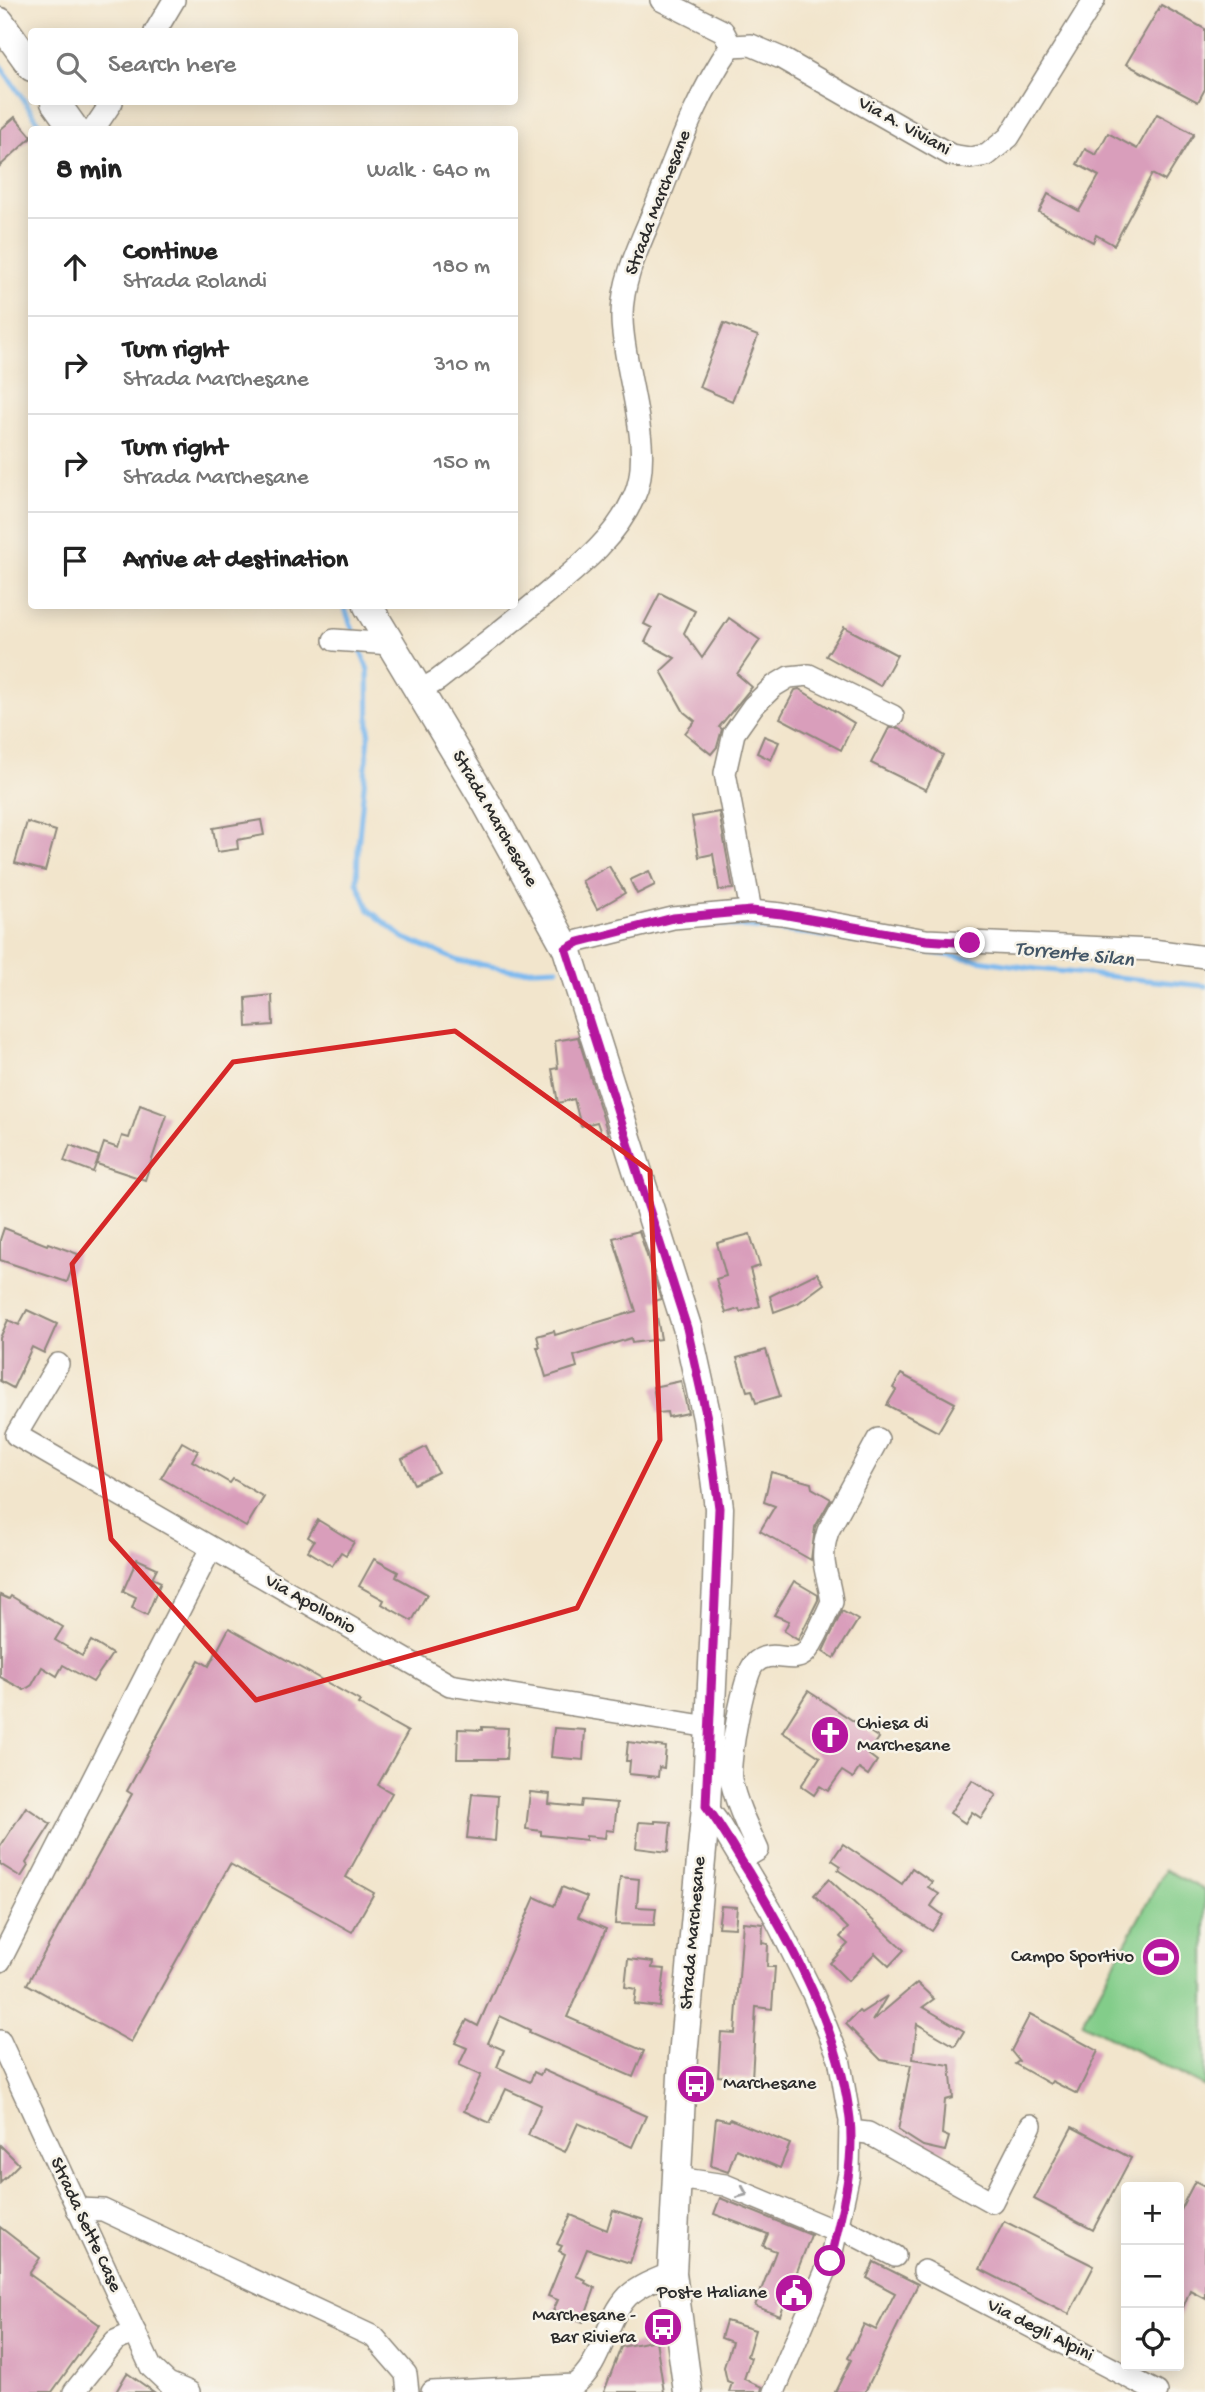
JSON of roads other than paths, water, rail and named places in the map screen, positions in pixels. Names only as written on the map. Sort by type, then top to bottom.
[{"type":"main road","points":[[0,22],[28,61]]},
{"type":"main road","points":[[57,105],[72,126]]},
{"type":"main road","name":"Strada Marchesane","points":[[370,609],[487,804],[566,949],[687,1328],[707,1418],[719,1508],[706,1806],[683,2056],[672,2273],[688,2392]]},
{"type":"street","points":[[157,28],[174,0]]},
{"type":"street","points":[[661,0],[723,31],[731,46]]},
{"type":"street","name":"Via A. Viviani","points":[[731,46],[751,45],[781,58],[951,155],[970,158],[987,155],[1009,136],[1094,0]]},
{"type":"street","name":"Strada Marchesane","points":[[419,691],[438,680],[596,552],[625,514],[635,495],[642,463],[640,434],[622,318],[629,273],[712,72],[731,46]]},
{"type":"street","points":[[96,126],[110,105]]},
{"type":"street","points":[[334,640],[391,644]]},
{"type":"street","points":[[751,911],[725,773],[734,733],[753,706],[774,686],[789,677],[809,675],[893,716]]},
{"type":"street","points":[[566,949],[579,942],[673,918],[751,911],[782,914],[926,940],[1152,950],[1205,957]]},
{"type":"street","name":"Via Apollonio","points":[[58,1364],[16,1435],[450,1685],[709,1727]]},
{"type":"street","points":[[741,1860],[758,1850],[744,1820],[730,1777],[744,1682],[753,1665],[767,1655],[797,1657],[805,1653],[832,1602],[822,1561],[828,1531],[878,1439]]},
{"type":"street","points":[[0,1961],[211,1548]]},
{"type":"street","points":[[706,1806],[741,1860],[813,1994],[839,2058],[850,2121],[849,2174],[830,2261],[774,2392]]},
{"type":"street","name":"Strada Sette Case","points":[[0,2040],[151,2367],[168,2383],[189,2392]]},
{"type":"street","points":[[850,2131],[868,2133],[992,2202],[1031,2125]]},
{"type":"street","points":[[677,2178],[724,2185],[838,2230],[895,2256]]},
{"type":"street","points":[[78,2209],[103,2210],[374,2337],[406,2374],[408,2392]]},
{"type":"street","name":"Via degli Alpini","points":[[924,2271],[1157,2392]]},
{"type":"street","points":[[432,2392],[574,2385],[589,2370],[627,2297],[642,2286],[672,2273]]},
{"type":"street","points":[[74,2392],[115,2341],[135,2332]]},
{"type":"waterway","name":"Torrente Silan","points":[[0,65],[41,126]]},
{"type":"waterway","points":[[345,609],[355,636]]},
{"type":"waterway","points":[[360,648],[368,670],[369,735],[357,882],[369,910],[404,938],[459,961],[514,970],[557,968]]},
{"type":"waterway","name":"Torrente Silan","points":[[715,924],[811,934],[1037,969],[1205,986]]},
{"type":"place","name":"Chiesa di Marchesane","points":[[830,1735]]},
{"type":"place","name":"Campo Sportivo","points":[[1161,1957]]},
{"type":"place","name":"Marchesane","points":[[696,2084]]},
{"type":"place","name":"Poste Italiane","points":[[794,2293]]},
{"type":"place","name":"Marchesane - Bar Riviera","points":[[663,2327]]}]
